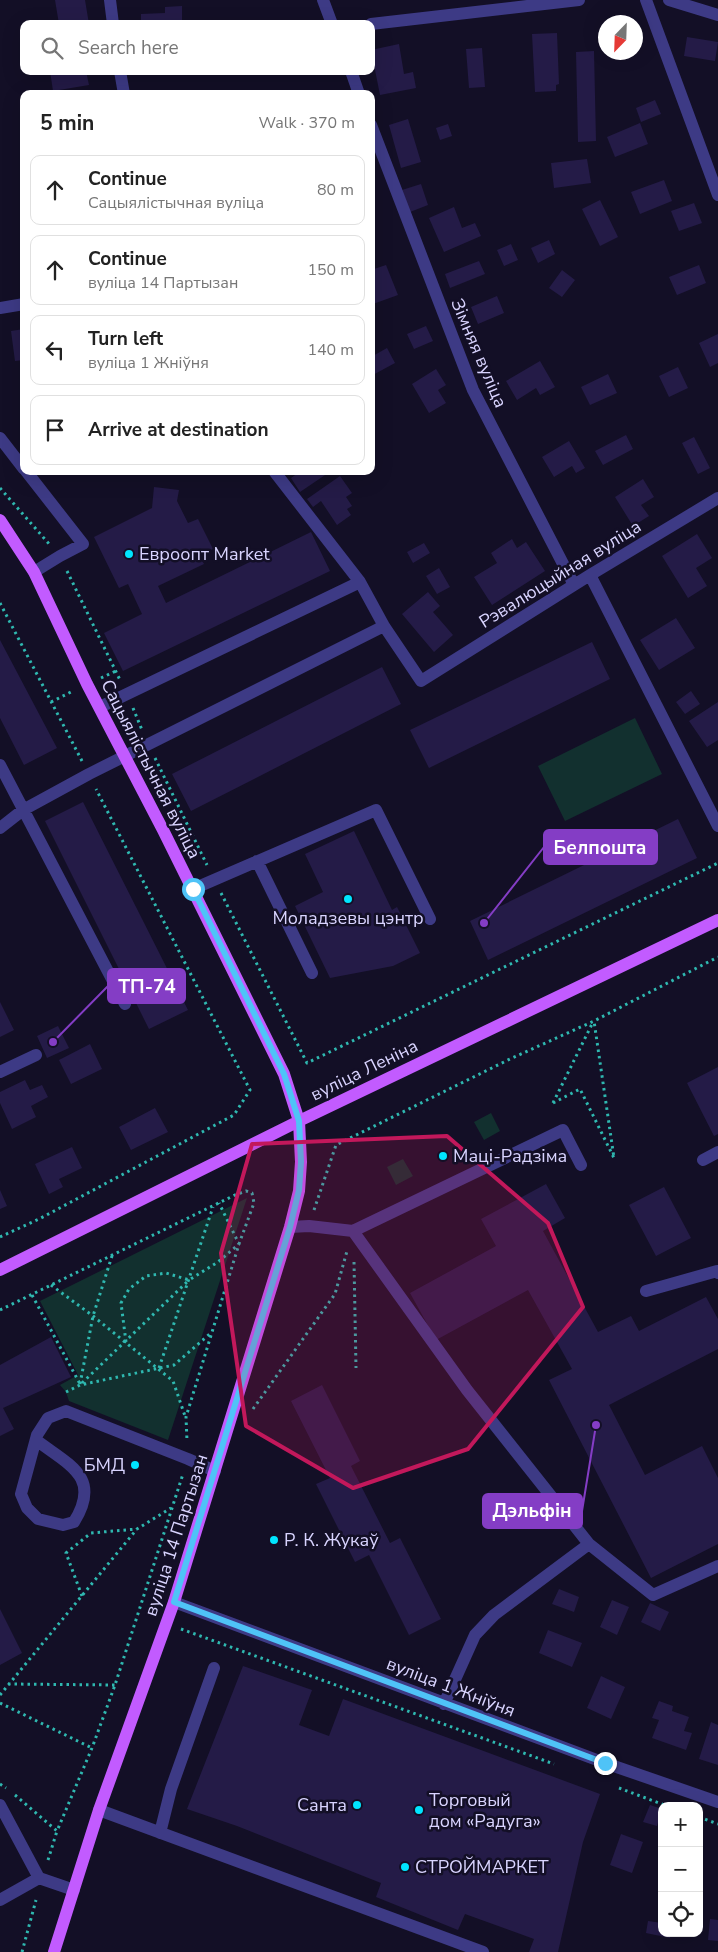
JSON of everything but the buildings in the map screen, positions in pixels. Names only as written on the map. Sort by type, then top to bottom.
[{"type":"main road","name":"Сацыялістычная вуліца","points":[[0,520],[34,572],[100,707],[193,889],[284,1074],[299,1121]]},
{"type":"main road","name":"вуліца Леніна","points":[[0,1270],[299,1121],[718,920]]},
{"type":"main road","name":"вуліца 14 Партызан","points":[[54,1952],[99,1810],[174,1602],[290,1227],[299,1190],[301,1162],[299,1121]]},
{"type":"street","points":[[110,0],[112,20]]},
{"type":"street","points":[[323,0],[330,20]]},
{"type":"street","points":[[375,24],[579,0]]},
{"type":"street","points":[[646,0],[718,195]]},
{"type":"street","points":[[669,0],[718,14]]},
{"type":"street","points":[[121,75],[123,90]]},
{"type":"street","points":[[352,75],[358,90]]},
{"type":"street","name":"Зімняя вуліца","points":[[375,135],[473,390],[574,585]]},
{"type":"street","points":[[0,308],[20,305]]},
{"type":"street","points":[[0,438],[20,464]]},
{"type":"street","points":[[29,475],[83,544],[34,572]]},
{"type":"street","points":[[0,828],[24,810],[125,755],[384,626],[360,582],[277,475]]},
{"type":"street","name":"Рэвалюцыйная вуліца","points":[[384,626],[421,681],[590,575],[718,498]]},
{"type":"street","points":[[590,575],[718,826]]},
{"type":"street","points":[[100,707],[360,582]]},
{"type":"street","points":[[0,765],[125,1004]]},
{"type":"street","points":[[193,889],[376,810],[430,919]]},
{"type":"street","points":[[257,861],[312,974]]},
{"type":"street","points":[[0,1072],[36,1055]]},
{"type":"street","points":[[290,1227],[309,1226],[353,1231],[563,1130],[580,1165]]},
{"type":"street","points":[[703,1160],[718,1152]]},
{"type":"street","points":[[353,1231],[467,1390],[589,1544],[653,1595],[718,1566]]},
{"type":"street","points":[[646,1290],[717,1271],[718,1273]]},
{"type":"street","points":[[36,1440],[71,1466],[82,1477],[86,1492],[84,1507],[74,1522],[63,1526],[38,1519],[27,1508],[21,1494],[37,1435],[48,1418],[66,1411],[188,1459],[214,1472]]},
{"type":"street","points":[[444,1704],[475,1635],[494,1615],[589,1544]]},
{"type":"street","name":"вуліца 1 Жніўня","points":[[174,1602],[444,1704],[718,1802]]},
{"type":"street","points":[[160,1833],[171,1789],[214,1668]]},
{"type":"street","points":[[0,1805],[39,1878],[74,1890]]},
{"type":"street","points":[[99,1810],[483,1952]]},
{"type":"street","points":[[0,1900],[39,1878]]},
{"type":"path","points":[[0,488],[60,556],[127,693],[148,744],[214,880],[307,1062],[718,863]]},
{"type":"path","points":[[0,603],[250,1090],[234,1115],[0,1238]]},
{"type":"path","points":[[336,1145],[510,1059],[594,1021],[718,957]]},
{"type":"path","points":[[594,1021],[614,1158],[580,1089],[553,1104],[594,1021]]},
{"type":"path","points":[[0,1310],[219,1203],[246,1191],[252,1193],[254,1203],[239,1244],[186,1417]]},
{"type":"path","points":[[219,1203],[239,1244]]},
{"type":"path","points":[[159,1368],[213,1206]]},
{"type":"path","points":[[253,1409],[335,1294],[353,1231]]},
{"type":"path","points":[[80,1385],[189,1280],[218,1262],[239,1244]]},
{"type":"path","points":[[80,1385],[94,1316],[112,1256]]},
{"type":"path","points":[[354,1260],[356,1368]]},
{"type":"path","points":[[126,1342],[121,1304],[129,1289],[146,1276],[166,1273],[189,1280]]},
{"type":"path","points":[[13,1794],[57,1831],[92,1748],[115,1685],[188,1459],[186,1417],[173,1380],[94,1316],[51,1285]]},
{"type":"path","points":[[32,1295],[80,1385]]},
{"type":"path","points":[[66,1392],[80,1385],[174,1365],[212,1332]]},
{"type":"path","points":[[0,1695],[137,1528],[172,1508]]},
{"type":"path","points":[[82,1596],[66,1553],[91,1533],[137,1528]]},
{"type":"path","points":[[176,1627],[561,1767]]},
{"type":"path","points":[[8,1684],[115,1685]]},
{"type":"path","points":[[0,1703],[92,1748]]},
{"type":"path","points":[[0,1784],[7,1789]]},
{"type":"path","points":[[616,1787],[658,1803]]},
{"type":"path","points":[[703,1819],[718,1824]]},
{"type":"highlighted area","points":[[447,1136],[548,1223],[583,1307],[468,1449],[353,1488],[246,1426],[221,1253],[252,1144]]},
{"type":"green space","points":[[635,718],[662,774],[565,821],[538,766]]},
{"type":"green space","points":[[491,1113],[500,1131],[484,1140],[474,1122]]},
{"type":"green space","points":[[403,1159],[413,1176],[396,1185],[387,1167]]},
{"type":"green space","points":[[247,1198],[168,1440],[69,1401],[66,1392],[60,1385],[78,1375],[40,1301]]},
{"type":"place","name":"Евроопт Market","points":[[129,554]]},
{"type":"place","name":"Моладзевы цэнтр","points":[[348,899]]},
{"type":"place","name":"Белпошта","points":[[484,923]]},
{"type":"place","name":"ТП-74","points":[[53,1042]]},
{"type":"place","name":"Маці-Радзіма","points":[[443,1156]]},
{"type":"place","name":"Дэльфін","points":[[596,1425]]},
{"type":"place","name":"БМД","points":[[135,1465]]},
{"type":"place","name":"Р. К. Жукаў","points":[[274,1540]]},
{"type":"place","name":"Санта","points":[[357,1805]]},
{"type":"place","name":"Торговый дом «Радуга»","points":[[419,1810]]},
{"type":"place","name":"СТРОЙМАРКЕТ","points":[[405,1867]]},
{"type":"route","points":[[193,889],[284,1074],[299,1121],[301,1162],[299,1190],[290,1227],[174,1602],[184,1604],[444,1704],[605,1763]]}]
